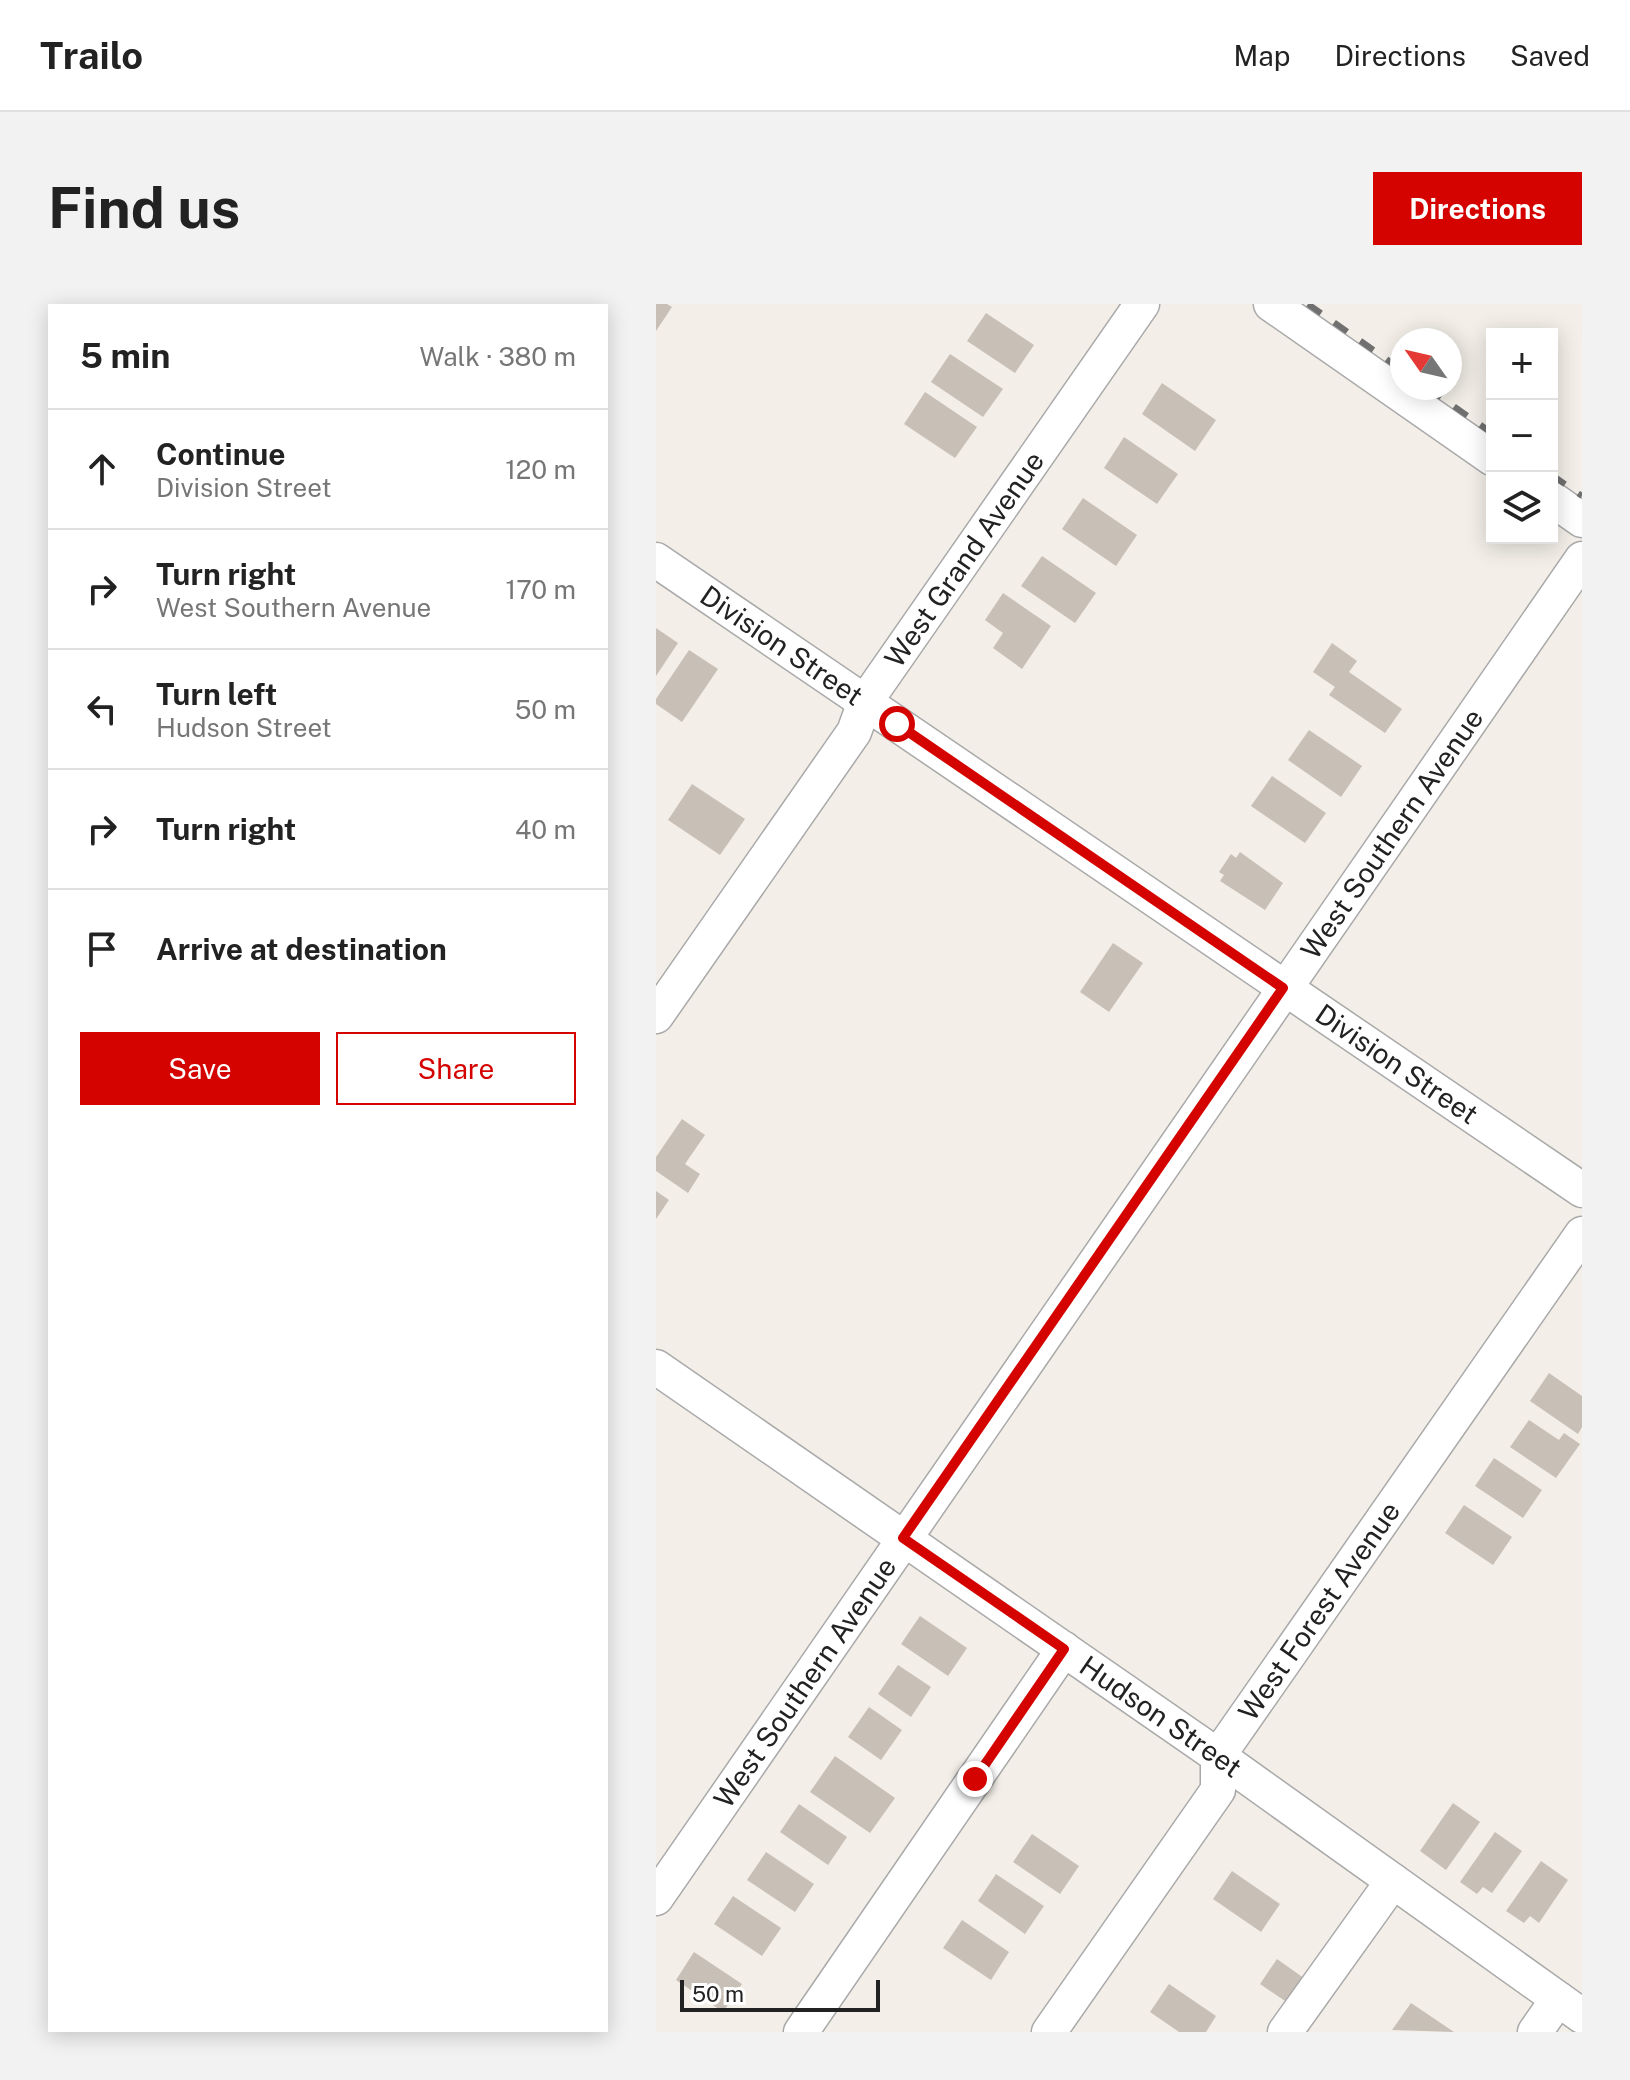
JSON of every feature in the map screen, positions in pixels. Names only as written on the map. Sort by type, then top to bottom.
[{"type":"street","name":"West Grand Avenue","points":[[656,1016],[851,737],[865,702],[1142,304]]},
{"type":"street","points":[[1271,304],[1486,454]]},
{"type":"street","points":[[1558,503],[1582,520]]},
{"type":"street","name":"West Southern Avenue","points":[[656,1898],[1582,559]]},
{"type":"street","name":"Division Street","points":[[657,562],[1582,1190]]},
{"type":"street","name":"West Forest Avenue","points":[[1049,2032],[1218,1790],[1218,1756],[1582,1234]]},
{"type":"street","name":"Hudson Street","points":[[656,1367],[1218,1756],[1570,2008]]},
{"type":"street","points":[[801,2032],[1064,1649]]},
{"type":"street","points":[[1285,2032],[1393,1881]]},
{"type":"street","points":[[1535,2032],[1570,2008]]},
{"type":"building","points":[[656,304],[672,307],[656,331]]},
{"type":"building","points":[[986,313],[1034,345],[1015,373],[967,341]]},
{"type":"building","points":[[950,354],[1003,389],[983,417],[931,382]]},
{"type":"building","points":[[1162,383],[1216,420],[1195,451],[1142,414]]},
{"type":"building","points":[[925,392],[977,427],[955,458],[904,424]]},
{"type":"building","points":[[1124,437],[1178,474],[1157,504],[1104,468]]},
{"type":"building","points":[[1083,498],[1137,535],[1116,566],[1062,529]]},
{"type":"building","points":[[1042,556],[1096,593],[1075,623],[1021,586]]},
{"type":"building","points":[[1003,593],[1051,626],[1022,669],[993,648],[1003,633],[985,620]]},
{"type":"building","points":[[656,628],[678,643],[656,676]]},
{"type":"building","points":[[1332,643],[1357,661],[1349,672],[1402,709],[1385,733],[1329,695],[1335,687],[1313,672]]},
{"type":"building","points":[[689,650],[718,669],[682,722],[656,704],[656,699]]},
{"type":"building","points":[[1309,730],[1362,766],[1341,797],[1288,760]]},
{"type":"building","points":[[1272,776],[1326,813],[1305,843],[1251,806]]},
{"type":"building","points":[[692,784],[745,819],[720,855],[668,820]]},
{"type":"building","points":[[1240,852],[1283,883],[1265,910],[1220,881],[1224,875],[1219,872],[1231,854],[1236,858]]},
{"type":"building","points":[[1113,943],[1143,963],[1109,1012],[1080,992]]},
{"type":"building","points":[[682,1119],[705,1135],[685,1164],[700,1174],[688,1193],[656,1171],[656,1157]]},
{"type":"building","points":[[656,1191],[669,1200],[656,1219]]},
{"type":"building","points":[[1549,1373],[1582,1396],[1582,1427],[1578,1434],[1530,1401]]},
{"type":"building","points":[[1529,1420],[1559,1440],[1564,1433],[1580,1444],[1556,1478],[1510,1447]]},
{"type":"building","points":[[1494,1458],[1542,1490],[1523,1518],[1475,1486]]},
{"type":"building","points":[[1464,1505],[1512,1537],[1493,1565],[1445,1533]]},
{"type":"building","points":[[920,1616],[967,1648],[948,1676],[901,1644]]},
{"type":"building","points":[[898,1665],[931,1687],[911,1717],[878,1694]]},
{"type":"building","points":[[869,1707],[902,1730],[881,1760],[848,1737]]},
{"type":"building","points":[[835,1756],[895,1798],[870,1833],[810,1792]]},
{"type":"building","points":[[1453,1803],[1480,1822],[1446,1870],[1420,1851]]},
{"type":"building","points":[[799,1804],[847,1837],[828,1865],[780,1832]]},
{"type":"building","points":[[1495,1832],[1522,1851],[1492,1893],[1483,1887],[1477,1894],[1460,1882]]},
{"type":"building","points":[[1032,1834],[1079,1866],[1060,1894],[1013,1862]]},
{"type":"building","points":[[766,1852],[814,1884],[795,1912],[747,1880]]},
{"type":"building","points":[[1541,1861],[1568,1880],[1539,1923],[1530,1916],[1524,1923],[1506,1911]]},
{"type":"building","points":[[1232,1871],[1280,1904],[1261,1932],[1213,1899]]},
{"type":"building","points":[[996,1874],[1044,1906],[1025,1934],[978,1901]]},
{"type":"building","points":[[733,1896],[781,1928],[762,1956],[714,1924]]},
{"type":"building","points":[[962,1920],[1009,1952],[991,1980],[943,1948]]},
{"type":"building","points":[[694,1952],[742,1984],[723,2012],[676,1980]]},
{"type":"building","points":[[1277,1959],[1308,1981],[1291,2005],[1260,1984]]},
{"type":"building","points":[[1169,1984],[1216,2016],[1206,2032],[1179,2032],[1150,2012]]},
{"type":"building","points":[[1411,2003],[1454,2032],[1392,2030]]},
{"type":"railway","points":[[1308,304],[1390,362]]},
{"type":"railway","points":[[1445,400],[1486,429]]},
{"type":"railway","points":[[1558,479],[1582,496]]},
{"type":"route","points":[[897,724],[1283,988],[903,1538],[1064,1649],[975,1779]]}]
